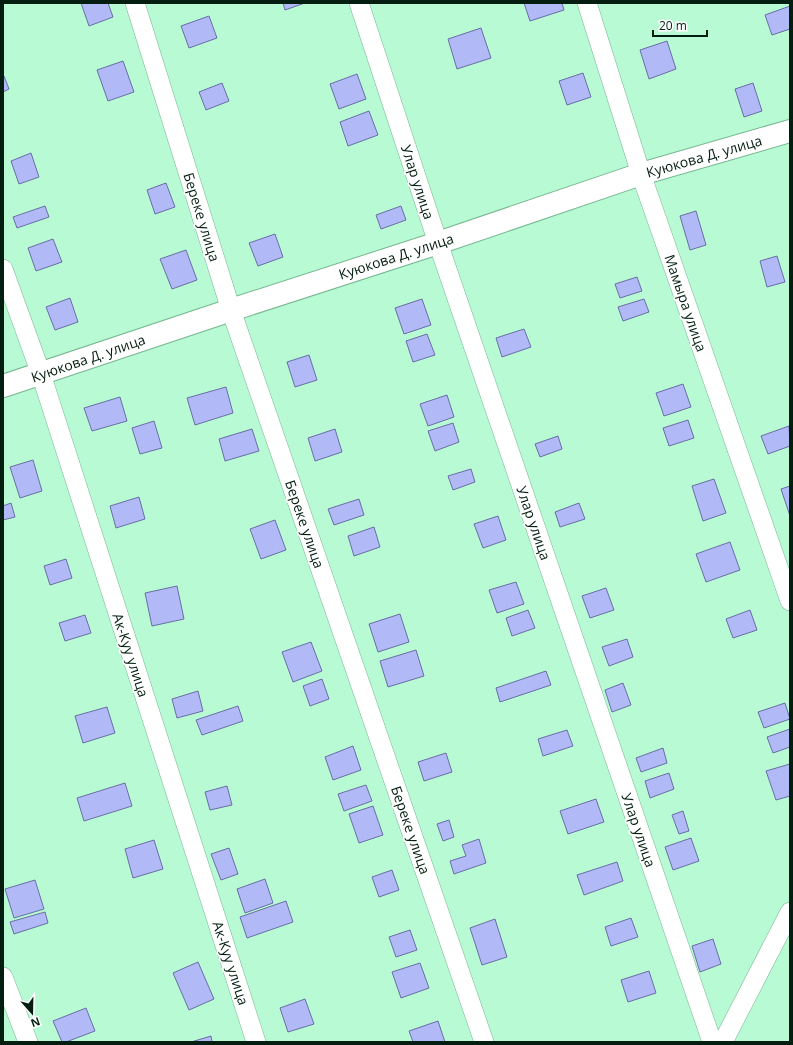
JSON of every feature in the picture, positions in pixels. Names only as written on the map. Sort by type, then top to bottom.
[{"type":"street","name":"Береке улица","points":[[135,3],[231,310],[484,1042]]},
{"type":"street","name":"Улар улица","points":[[359,3],[438,243],[712,1042]]},
{"type":"street","name":"Мамыра улица","points":[[586,3],[641,174],[790,601]]},
{"type":"street","name":"Куюкова Д. улица","points":[[3,386],[438,243],[641,174],[790,130]]},
{"type":"street","name":"Ак-Куу улица","points":[[3,269],[41,374],[256,1042]]},
{"type":"street","points":[[722,1042],[790,912]]},
{"type":"street","points":[[3,977],[28,1042]]},
{"type":"building","points":[[81,3],[108,3],[113,17],[89,26]]},
{"type":"building","points":[[283,3],[305,3],[285,10]]},
{"type":"building","points":[[524,3],[562,3],[564,10],[530,21]]},
{"type":"building","points":[[790,6],[790,29],[772,35],[765,15]]},
{"type":"building","points":[[209,16],[217,38],[189,48],[181,26]]},
{"type":"building","points":[[481,28],[491,58],[457,69],[448,39]]},
{"type":"building","points":[[667,41],[676,69],[649,79],[640,50]]},
{"type":"building","points":[[123,61],[134,92],[108,101],[97,70]]},
{"type":"building","points":[[583,73],[591,97],[567,105],[559,81]]},
{"type":"building","points":[[357,74],[366,99],[339,109],[330,84]]},
{"type":"building","points":[[4,76],[9,89],[3,92],[3,77]]},
{"type":"building","points":[[222,83],[229,101],[206,110],[199,92]]},
{"type":"building","points":[[753,83],[762,111],[744,117],[735,89]]},
{"type":"building","points":[[369,111],[378,135],[348,146],[340,122]]},
{"type":"building","points":[[31,153],[39,177],[19,184],[11,161]]},
{"type":"building","points":[[166,183],[175,207],[155,214],[147,190]]},
{"type":"building","points":[[45,206],[49,217],[17,228],[13,217]]},
{"type":"building","points":[[401,206],[406,220],[381,229],[376,215]]},
{"type":"building","points":[[696,211],[706,245],[690,250],[680,216]]},
{"type":"building","points":[[275,234],[283,257],[258,266],[249,243]]},
{"type":"building","points":[[53,239],[62,262],[36,271],[28,248]]},
{"type":"building","points":[[186,250],[197,280],[172,289],[160,259]]},
{"type":"building","points":[[777,256],[785,282],[767,287],[760,261]]},
{"type":"building","points":[[637,277],[642,291],[620,298],[615,284]]},
{"type":"building","points":[[70,298],[78,322],[55,330],[46,307]]},
{"type":"building","points":[[422,299],[431,325],[404,334],[395,308]]},
{"type":"building","points":[[644,299],[649,312],[623,321],[618,307]]},
{"type":"building","points":[[524,329],[531,347],[502,357],[496,338]]},
{"type":"building","points":[[427,334],[435,355],[413,362],[406,341]]},
{"type":"building","points":[[309,355],[317,380],[295,387],[287,362]]},
{"type":"building","points":[[683,384],[691,407],[664,416],[656,393]]},
{"type":"building","points":[[226,387],[233,413],[195,425],[187,398]]},
{"type":"building","points":[[447,395],[454,417],[428,426],[420,404]]},
{"type":"building","points":[[120,397],[127,421],[92,431],[84,408]]},
{"type":"building","points":[[688,420],[694,438],[669,446],[663,428]]},
{"type":"building","points":[[154,421],[162,448],[140,454],[132,428]]},
{"type":"building","points":[[453,423],[459,442],[435,451],[428,431]]},
{"type":"building","points":[[789,426],[790,446],[768,454],[761,436]]},
{"type":"building","points":[[252,429],[259,451],[225,461],[219,439]]},
{"type":"building","points":[[335,429],[342,452],[315,461],[308,438]]},
{"type":"building","points":[[558,436],[562,449],[540,457],[535,444]]},
{"type":"building","points":[[33,460],[42,491],[20,498],[10,467]]},
{"type":"building","points":[[471,469],[475,482],[453,490],[448,476]]},
{"type":"building","points":[[714,479],[726,513],[703,521],[692,486]]},
{"type":"building","points":[[790,486],[790,516],[781,489]]},
{"type":"building","points":[[139,497],[145,519],[116,528],[110,506]]},
{"type":"building","points":[[359,499],[364,515],[334,525],[328,509]]},
{"type":"building","points":[[11,503],[15,517],[3,520],[3,506]]},
{"type":"building","points":[[579,503],[585,519],[560,527],[555,512]]},
{"type":"building","points":[[498,516],[506,540],[483,548],[474,524]]},
{"type":"building","points":[[275,520],[286,550],[261,559],[250,529]]},
{"type":"building","points":[[374,527],[380,547],[354,556],[348,536]]},
{"type":"building","points":[[730,542],[740,570],[706,582],[696,554]]},
{"type":"building","points":[[66,559],[72,578],[50,585],[44,566]]},
{"type":"building","points":[[516,582],[524,604],[497,613],[489,590]]},
{"type":"building","points":[[177,586],[184,619],[152,626],[145,593]]},
{"type":"building","points":[[606,588],[614,610],[590,618],[582,596]]},
{"type":"building","points":[[528,610],[535,628],[512,636],[506,618]]},
{"type":"building","points":[[750,610],[757,630],[733,638],[726,619]]},
{"type":"building","points":[[400,614],[409,642],[378,652],[369,624]]},
{"type":"building","points":[[85,615],[91,633],[65,641],[59,623]]},
{"type":"building","points":[[627,639],[633,657],[609,666],[602,647]]},
{"type":"building","points":[[311,642],[322,671],[293,682],[282,652]]},
{"type":"building","points":[[416,650],[424,676],[388,687],[380,661]]},
{"type":"building","points":[[546,671],[551,685],[500,702],[496,688]]},
{"type":"building","points":[[322,679],[329,699],[310,706],[303,686]]},
{"type":"building","points":[[623,683],[631,705],[612,712],[605,690]]},
{"type":"building","points":[[198,691],[203,711],[177,718],[172,699]]},
{"type":"building","points":[[785,703],[790,719],[764,728],[758,712]]},
{"type":"building","points":[[238,706],[243,721],[202,735],[196,720]]},
{"type":"building","points":[[107,707],[115,733],[83,743],[75,716]]},
{"type":"building","points":[[790,729],[790,747],[773,753],[767,737]]},
{"type":"building","points":[[567,730],[573,746],[543,756],[538,739]]},
{"type":"building","points":[[353,746],[361,770],[333,780],[325,757]]},
{"type":"building","points":[[663,748],[667,763],[641,772],[636,758]]},
{"type":"building","points":[[446,753],[452,772],[424,781],[418,762]]},
{"type":"building","points":[[790,764],[790,796],[776,800],[766,771]]},
{"type":"building","points":[[669,773],[674,789],[650,798],[645,781]]},
{"type":"building","points":[[125,783],[132,806],[84,821],[77,798]]},
{"type":"building","points":[[366,785],[372,801],[344,811],[338,794]]},
{"type":"building","points":[[227,786],[232,805],[210,810],[205,792]]},
{"type":"building","points":[[596,799],[604,822],[568,834],[560,811]]},
{"type":"building","points":[[373,806],[383,835],[359,843],[349,814]]},
{"type":"building","points":[[683,811],[689,831],[679,834],[672,815]]},
{"type":"building","points":[[449,820],[454,837],[443,841],[437,824]]},
{"type":"building","points":[[691,838],[699,861],[673,870],[665,847]]},
{"type":"building","points":[[479,839],[486,863],[454,874],[450,861],[466,856],[462,845]]},
{"type":"building","points":[[154,840],[163,869],[133,878],[125,849]]},
{"type":"building","points":[[229,848],[238,874],[221,880],[211,854]]},
{"type":"building","points":[[617,862],[623,881],[584,895],[577,875]]},
{"type":"building","points":[[392,870],[399,890],[379,897],[372,877]]},
{"type":"building","points":[[265,879],[273,903],[245,913],[237,889]]},
{"type":"building","points":[[35,880],[44,909],[14,918],[5,889]]},
{"type":"building","points":[[286,901],[293,922],[247,938],[240,917]]},
{"type":"building","points":[[45,912],[48,923],[14,934],[10,922]]},
{"type":"building","points":[[631,918],[638,937],[611,946],[605,927]]},
{"type":"building","points":[[495,919],[507,957],[482,965],[470,928]]},
{"type":"building","points":[[410,930],[417,950],[396,957],[389,937]]},
{"type":"building","points":[[713,939],[721,964],[700,972],[692,946]]},
{"type":"building","points":[[198,962],[214,999],[189,1010],[173,973]]},
{"type":"building","points":[[420,963],[429,988],[401,998],[392,972]]},
{"type":"building","points":[[649,971],[656,993],[628,1002],[621,980]]},
{"type":"building","points":[[305,999],[314,1024],[288,1032],[280,1008]]},
{"type":"building","points":[[86,1008],[95,1031],[66,1042],[62,1042],[53,1021]]},
{"type":"building","points":[[438,1021],[445,1042],[413,1042],[409,1031]]},
{"type":"building","points":[[211,1036],[212,1042],[191,1042]]}]
